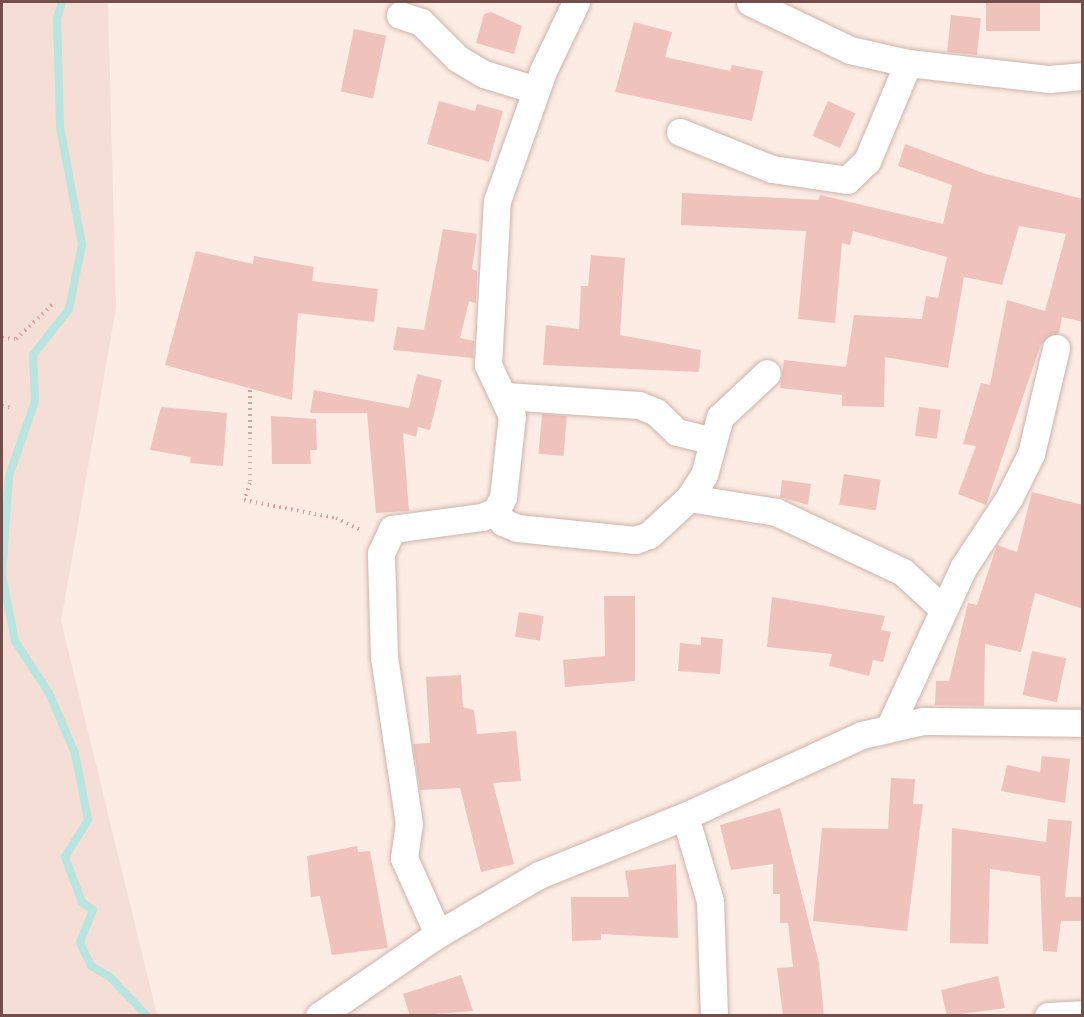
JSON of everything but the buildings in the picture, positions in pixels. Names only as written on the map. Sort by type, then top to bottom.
[{"type":"street","points":[[496,511],[506,482],[512,416],[506,396],[495,386],[488,365],[497,201],[536,90],[576,2]]},
{"type":"street","points":[[750,2],[850,50],[908,63],[1049,79],[1083,76]]},
{"type":"street","points":[[400,15],[421,22],[457,58],[484,74],[536,90]]},
{"type":"street","points":[[680,132],[772,169],[847,180],[867,161],[908,63]]},
{"type":"street","points":[[890,726],[943,609],[1031,454],[1056,348]]},
{"type":"street","points":[[496,511],[503,522],[517,528],[635,540],[649,535],[689,498],[704,475],[709,440],[720,417],[767,373]]},
{"type":"street","points":[[506,396],[639,405],[656,412],[677,432],[709,440]]},
{"type":"street","points":[[689,498],[776,512],[903,572],[943,609]]},
{"type":"street","points":[[438,934],[404,858],[409,824],[384,657],[381,553],[392,529],[453,523],[496,511]]},
{"type":"street","points":[[319,1016],[438,934],[539,875],[685,816],[890,726],[923,721],[1083,723]]},
{"type":"street","points":[[685,816],[710,901],[714,1016]]},
{"type":"street","points":[[1048,1016],[1083,1014]]},
{"type":"path","points":[[2,338],[16,339],[55,302]]},
{"type":"path","points":[[250,390],[250,483],[244,500],[336,518],[368,534],[381,553]]},
{"type":"path","points":[[2,406],[12,408]]},
{"type":"shaded area","points":[[2,2],[108,2],[116,308],[61,621],[157,1015],[2,1015]]},
{"type":"waterway","points":[[62,2],[57,18],[60,127],[82,245],[69,309],[33,355],[35,401],[9,476],[2,575],[15,641],[49,693],[75,753],[88,820],[65,857],[82,902],[93,910],[80,943],[91,966],[110,977],[147,1016]]}]
